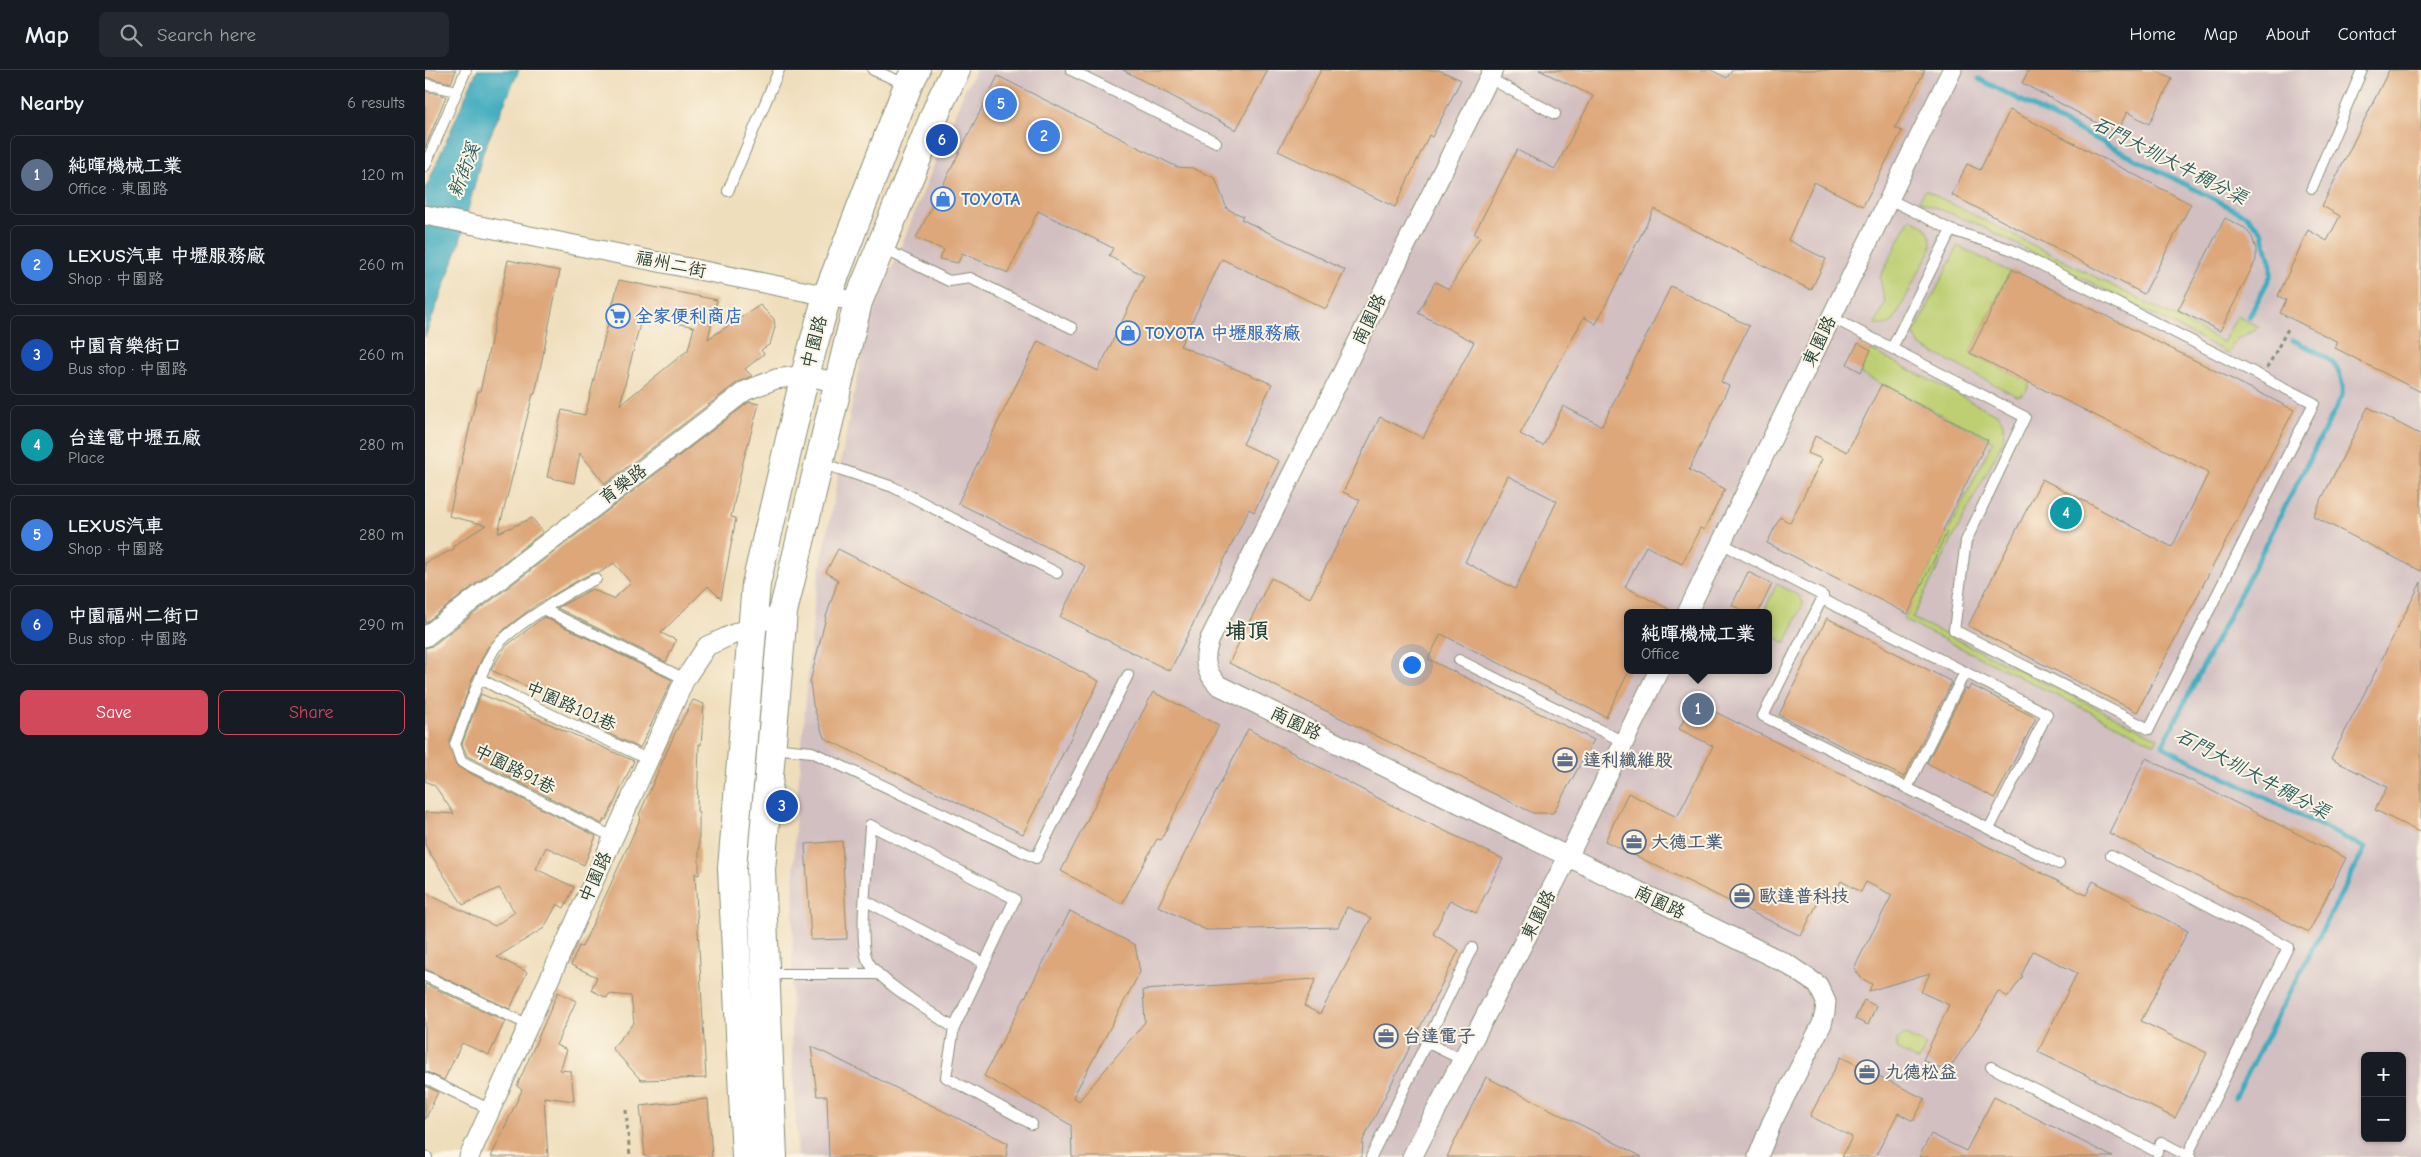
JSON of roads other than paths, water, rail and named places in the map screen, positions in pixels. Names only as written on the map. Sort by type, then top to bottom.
[{"type":"main road","name":"中園路","points":[[773,1157],[761,870],[783,612],[858,302],[941,100],[956,70]]},
{"type":"main road","name":"中園路","points":[[746,1157],[732,868],[756,584],[805,375],[827,296],[912,77]]},
{"type":"street","name":"東園路","points":[[1689,609],[1952,70]]},
{"type":"street","name":"南園路","points":[[1491,74],[1210,639],[1206,651],[1205,666],[1218,685],[1787,964],[1818,985],[1825,1002],[1822,1024],[1772,1122],[1758,1157]]},
{"type":"street","name":"福州二街","points":[[425,215],[858,302]]},
{"type":"street","name":"育樂路","points":[[425,637],[745,391],[776,379],[805,375],[838,383]]},
{"type":"street","name":"中園路","points":[[469,1157],[685,678],[707,646],[783,612]]},
{"type":"street","name":"東園路","points":[[1412,1157],[1568,857],[1657,674]]},
{"type":"lane","points":[[425,166],[466,70]]},
{"type":"lane","points":[[728,191],[779,70]]},
{"type":"lane","points":[[873,70],[912,77]]},
{"type":"lane","points":[[1071,70],[1215,142]]},
{"type":"lane","points":[[2313,188],[2361,70]]},
{"type":"lane","points":[[1491,74],[1555,114]]},
{"type":"lane","points":[[425,84],[457,91]]},
{"type":"lane","points":[[1831,317],[2025,417],[1966,541],[1954,630],[2149,729],[2314,403],[2010,249],[1951,230],[1889,199]]},
{"type":"lane","points":[[1892,348],[1951,230]]},
{"type":"lane","points":[[880,247],[949,281],[970,278],[1072,328]]},
{"type":"lane","points":[[819,462],[893,487],[1057,573]]},
{"type":"lane","points":[[1721,543],[1823,596],[1822,599],[1964,674],[2047,714],[1989,829]]},
{"type":"lane","name":"中園路91巷","points":[[596,579],[575,588],[545,610],[523,622],[493,649],[455,744],[461,761],[613,837]]},
{"type":"lane","points":[[1822,599],[1763,716],[2059,864]]},
{"type":"lane","points":[[545,610],[685,678]]},
{"type":"lane","points":[[1459,660],[1624,742]]},
{"type":"lane","points":[[1907,788],[1964,674]]},
{"type":"lane","points":[[772,748],[812,752],[1036,858],[1127,675]]},
{"type":"lane","name":"中園路101巷","points":[[481,679],[523,703],[575,724],[649,760]]},
{"type":"lane","points":[[954,1028],[877,974],[867,959],[864,933],[870,825],[1015,899],[954,1028],[946,1077],[1032,1124]]},
{"type":"lane","points":[[1991,1067],[2157,1152],[2161,1142],[2189,1156],[2288,947],[2111,856]]},
{"type":"lane","points":[[866,901],[984,963]]},
{"type":"lane","points":[[1371,1157],[1472,948]]},
{"type":"lane","points":[[766,974],[877,974]]},
{"type":"lane","points":[[425,976],[529,1025]]},
{"type":"lane","points":[[1426,1042],[1463,1060]]},
{"type":"lane","points":[[425,1078],[491,1110]]},
{"type":"water","name":"新街溪","points":[[477,70],[519,70],[483,152],[459,245],[425,337],[425,190]]},
{"type":"waterway","name":"石門大圳大牛稠分渠","points":[[1979,79],[2247,216],[2262,232],[2271,265],[2271,275],[2249,317]]},
{"type":"waterway","name":"石門大圳大牛稠分渠","points":[[2235,1098],[2365,848],[2162,746],[2342,396],[2340,374],[2335,366],[2322,354],[2293,340]]},
{"type":"place","name":"LEXUS汽車","points":[[1001,104]]},
{"type":"place","name":"LEXUS汽車 中壢服務廠","points":[[1044,136]]},
{"type":"place","name":"中園福州二街口","points":[[942,140]]},
{"type":"place","name":"TOYOTA","points":[[943,199]]},
{"type":"place","name":"全家便利商店","points":[[618,316]]},
{"type":"place","name":"TOYOTA 中壢服務廠","points":[[1128,333]]},
{"type":"place","name":"台達電中壢五廠","points":[[2066,513]]},
{"type":"place","name":"純暉機械工業","points":[[1698,709]]},
{"type":"place","name":"達利纖維股","points":[[1565,760]]},
{"type":"place","name":"中園育樂街口","points":[[782,806]]},
{"type":"place","name":"大德工業","points":[[1634,842]]},
{"type":"place","name":"歐達普科技","points":[[1742,896]]},
{"type":"place","name":"台達電子","points":[[1386,1036]]},
{"type":"place","name":"九德松益","points":[[1867,1072]]},
{"type":"district","name":"埔頂","points":[[1247,630]]}]
